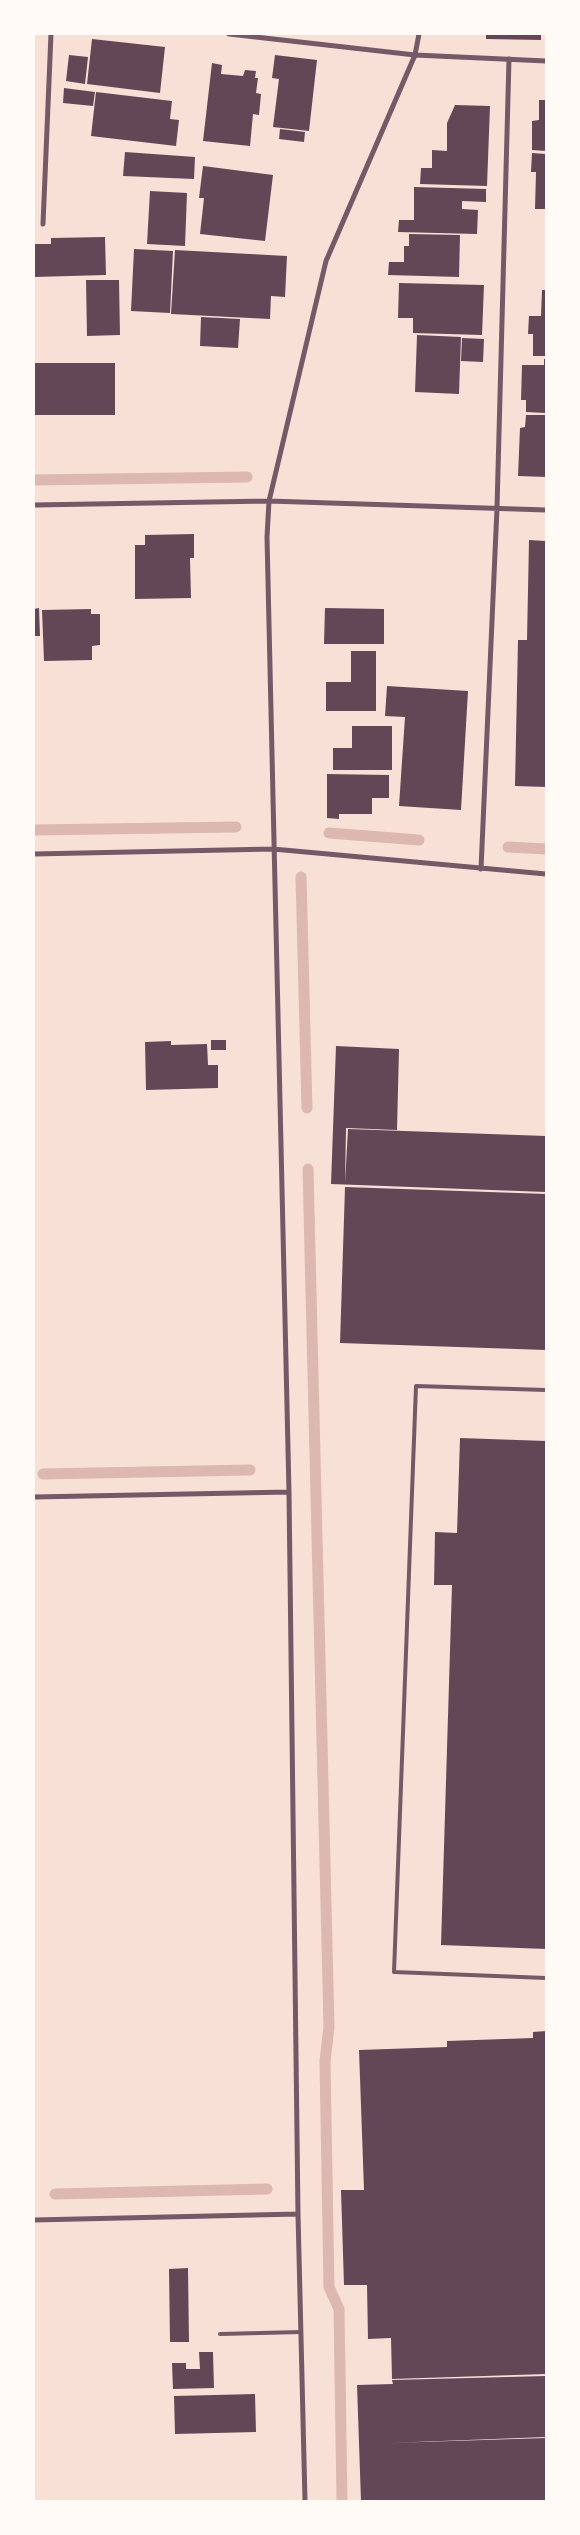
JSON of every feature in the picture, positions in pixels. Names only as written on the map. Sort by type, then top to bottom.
[{"type":"street","points":[[43,224],[51,34]]},
{"type":"street","points":[[229,34],[415,56],[546,61]]},
{"type":"street","points":[[306,2501],[298,2214],[289,1492],[267,537],[269,501],[326,261],[415,56],[419,34]]},
{"type":"street","points":[[481,869],[497,508],[509,59]]},
{"type":"street","points":[[34,505],[269,501],[546,510]]},
{"type":"street","points":[[34,854],[273,849],[546,874]]},
{"type":"street","points":[[34,1497],[289,1492]]},
{"type":"street","points":[[34,2220],[298,2214]]},
{"type":"lane","points":[[546,1390],[416,1386],[394,1972],[546,1978]]},
{"type":"lane","points":[[220,2334],[301,2332]]},
{"type":"building","points":[[486,34],[541,34],[541,40],[486,39]]},
{"type":"building","points":[[92,39],[165,47],[160,93],[87,84]]},
{"type":"building","points":[[69,55],[88,57],[85,84],[66,81]]},
{"type":"building","points":[[275,55],[317,60],[309,131],[273,127],[279,79],[272,78]]},
{"type":"building","points":[[212,63],[222,65],[221,74],[243,76],[245,70],[256,71],[255,78],[258,78],[256,93],[261,94],[259,115],[253,114],[250,146],[203,141]]},
{"type":"building","points":[[64,88],[95,92],[93,106],[63,103]]},
{"type":"building","points":[[96,92],[172,101],[170,119],[179,120],[176,146],[91,136]]},
{"type":"building","points":[[539,100],[546,100],[546,151],[532,150],[532,121],[539,120]]},
{"type":"building","points":[[455,105],[490,106],[487,186],[420,184],[421,168],[432,168],[432,150],[447,151],[447,123]]},
{"type":"building","points":[[280,129],[305,132],[304,142],[279,139]]},
{"type":"building","points":[[125,152],[195,157],[194,179],[123,176]]},
{"type":"building","points":[[532,153],[546,154],[546,209],[535,209],[536,172],[531,172]]},
{"type":"building","points":[[203,166],[273,175],[265,241],[200,234],[204,198],[199,198]]},
{"type":"building","points":[[414,187],[486,189],[486,202],[462,201],[462,209],[478,210],[477,234],[398,232],[399,220],[414,220]]},
{"type":"building","points":[[150,191],[187,193],[185,246],[147,244]]},
{"type":"building","points":[[409,234],[460,235],[459,277],[388,275],[389,262],[404,262],[404,246],[409,246]]},
{"type":"building","points":[[105,237],[106,275],[34,277],[34,244],[51,244],[51,238]]},
{"type":"building","points":[[134,249],[173,251],[170,313],[131,311]]},
{"type":"building","points":[[175,250],[287,256],[285,297],[271,296],[270,319],[171,314]]},
{"type":"building","points":[[86,280],[119,280],[120,335],[87,336]]},
{"type":"building","points":[[399,283],[484,285],[482,335],[413,333],[413,318],[398,318]]},
{"type":"building","points":[[542,290],[546,290],[546,356],[533,356],[533,334],[528,334],[529,316],[541,316]]},
{"type":"building","points":[[201,317],[240,319],[238,348],[200,346]]},
{"type":"building","points":[[417,335],[461,337],[459,394],[415,392]]},
{"type":"building","points":[[462,338],[484,339],[483,362],[461,361]]},
{"type":"building","points":[[544,359],[546,359],[546,413],[526,412],[526,400],[521,400],[522,365],[544,365]]},
{"type":"building","points":[[34,363],[115,363],[115,415],[34,415]]},
{"type":"building","points":[[526,415],[546,415],[546,477],[518,476],[520,428],[525,427]]},
{"type":"building","points":[[194,534],[194,558],[190,558],[191,598],[135,599],[135,545],[145,545],[145,535]]},
{"type":"building","points":[[529,540],[546,541],[546,787],[515,786],[518,640],[527,640]]},
{"type":"building","points":[[39,608],[40,636],[34,636],[34,609]]},
{"type":"building","points":[[325,608],[384,609],[384,644],[324,644]]},
{"type":"building","points":[[91,609],[91,614],[100,614],[100,645],[92,646],[92,660],[44,661],[42,610]]},
{"type":"building","points":[[351,651],[376,651],[376,711],[326,711],[326,682],[351,682]]},
{"type":"building","points":[[387,686],[468,691],[461,810],[399,806],[405,717],[385,716]]},
{"type":"building","points":[[352,726],[392,726],[392,770],[333,770],[333,748],[352,748]]},
{"type":"building","points":[[327,774],[389,775],[389,798],[372,798],[372,814],[339,814],[339,819],[327,818]]},
{"type":"building","points":[[211,1040],[226,1040],[226,1050],[211,1050]]},
{"type":"building","points":[[171,1041],[171,1045],[207,1044],[208,1065],[218,1065],[218,1088],[146,1090],[145,1042]]},
{"type":"building","points":[[336,1046],[399,1049],[397,1130],[346,1128],[345,1183],[348,1129],[546,1136],[546,1192],[331,1184]]},
{"type":"building","points":[[345,1187],[546,1194],[546,1350],[340,1343]]},
{"type":"building","points":[[460,1438],[546,1441],[546,1949],[441,1945],[452,1585],[434,1585],[435,1532],[457,1533]]},
{"type":"building","points":[[546,2031],[546,2374],[392,2379],[391,2338],[368,2339],[367,2285],[344,2285],[341,2190],[364,2190],[359,2050],[447,2047],[447,2041],[533,2038],[533,2032]]},
{"type":"building","points":[[188,2268],[189,2342],[170,2342],[169,2269]]},
{"type":"building","points":[[199,2352],[213,2352],[214,2388],[173,2389],[172,2363],[186,2363],[186,2369],[200,2369]]},
{"type":"building","points":[[546,2376],[546,2437],[389,2443],[546,2438],[546,2501],[361,2501],[357,2385],[393,2384],[392,2380]]},
{"type":"building","points":[[255,2394],[256,2432],[175,2434],[174,2396]]},
{"type":"waterway","points":[[34,480],[247,477]]},
{"type":"waterway","points":[[34,830],[236,827]]},
{"type":"waterway","points":[[329,833],[419,840]]},
{"type":"waterway","points":[[508,847],[546,849]]},
{"type":"waterway","points":[[301,877],[307,1108]]},
{"type":"waterway","points":[[308,1169],[329,2027],[325,2061],[329,2287],[339,2309],[342,2501]]},
{"type":"waterway","points":[[43,1474],[250,1470]]},
{"type":"waterway","points":[[55,2194],[267,2189]]}]
